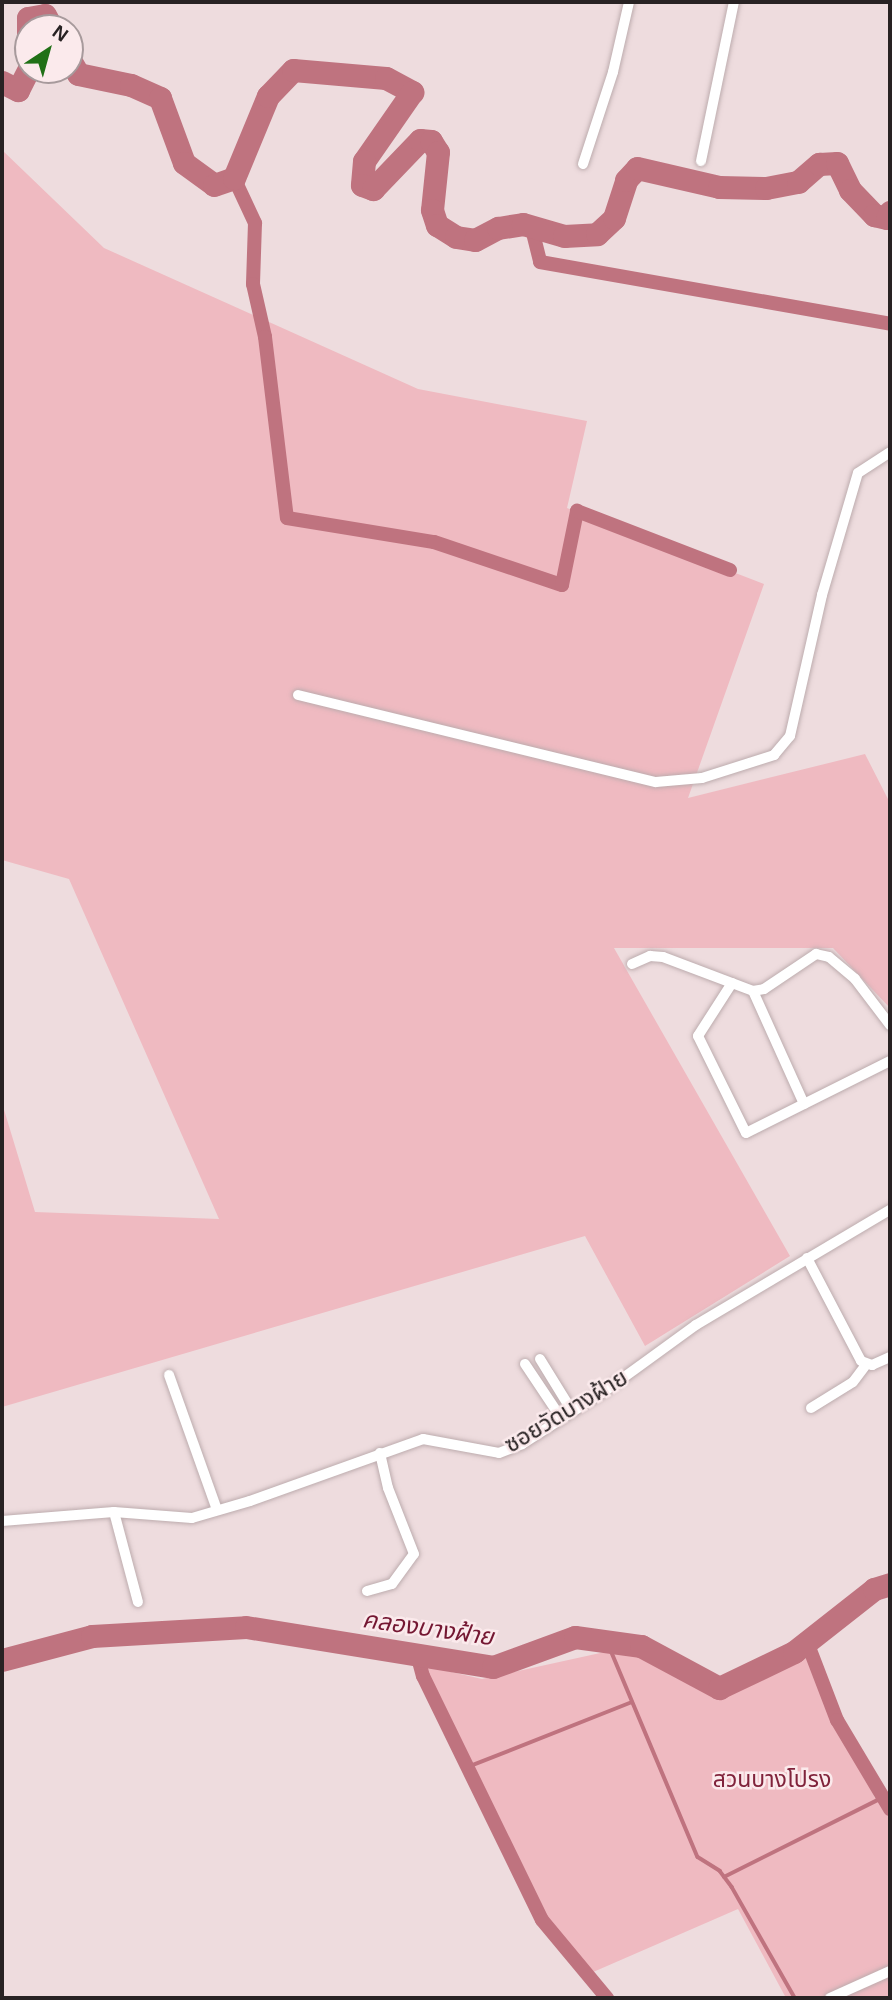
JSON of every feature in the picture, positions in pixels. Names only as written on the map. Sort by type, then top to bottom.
[{"type":"street","points":[[583,164],[613,72],[629,2]]},
{"type":"street","points":[[701,161],[734,2]]},
{"type":"street","points":[[298,695],[656,782],[702,778],[774,755],[790,736],[822,595],[858,473],[890,452]]},
{"type":"street","points":[[632,964],[650,956],[663,957],[752,992],[764,989],[816,954],[829,957],[855,979],[890,1025]]},
{"type":"street","points":[[732,983],[698,1036],[746,1133],[890,1061]]},
{"type":"street","points":[[752,992],[804,1104]]},
{"type":"street","name":"ซอยวัดบางฝ้าย","points":[[2,1521],[114,1512],[192,1518],[423,1439],[499,1453],[572,1411],[696,1325],[890,1210]]},
{"type":"street","points":[[807,1258],[866,1365]]},
{"type":"street","points":[[811,1408],[853,1382],[866,1365],[890,1357]]},
{"type":"street","points":[[540,1359],[572,1411]]},
{"type":"street","points":[[525,1364],[561,1418]]},
{"type":"street","points":[[169,1375],[217,1510]]},
{"type":"street","points":[[367,1591],[392,1584],[414,1554],[388,1488],[380,1453]]},
{"type":"street","points":[[114,1512],[138,1602]]},
{"type":"street","points":[[830,1998],[890,1971]]},
{"type":"green space","points":[[2,150],[104,248],[418,389],[587,421],[567,508],[764,584],[688,798],[865,754],[890,803],[890,1008],[833,948],[614,948],[790,1256],[645,1346],[585,1236],[2,1407],[2,1103],[35,1212],[219,1219],[69,879],[2,860]]},
{"type":"green space","name":"สวนบางโปรง","points":[[623,1648],[653,1659],[693,1687],[715,1695],[810,1657],[875,1798],[890,1791],[890,1998],[786,1998],[738,1909],[584,1976],[537,1924],[412,1663],[482,1679]]},
{"type":"waterway","points":[[84,75],[131,85],[160,98],[184,163],[214,185],[234,178],[268,96],[293,70],[386,78],[412,92],[364,161],[362,185],[373,189],[420,140],[431,141],[438,152],[432,210],[437,225],[456,237],[475,240],[498,228],[523,224],[564,236],[597,234],[614,218],[626,180],[637,168],[719,187],[766,188],[798,182],[819,164],[837,163],[850,190],[874,215],[887,218],[890,212]]},
{"type":"waterway","points":[[2,82],[18,90],[21,84]]},
{"type":"waterway","points":[[234,178],[255,223],[253,284],[265,337],[287,518],[434,542],[562,585],[577,511],[730,570]]},
{"type":"waterway","points":[[531,225],[540,262],[890,324]]},
{"type":"waterway","name":"คลองบางฝ้าย","points":[[2,1660],[92,1636],[246,1627],[493,1667],[575,1637],[641,1646],[719,1688],[794,1652],[874,1589],[890,1584]]},
{"type":"waterway","points":[[607,1641],[698,1857],[720,1871],[732,1887],[795,1998]]},
{"type":"waterway","points":[[807,1642],[837,1720],[890,1809]]},
{"type":"waterway","points":[[417,1654],[423,1676],[542,1920],[607,1998]]},
{"type":"waterway","points":[[468,1767],[632,1702]]},
{"type":"waterway","points":[[724,1877],[884,1797]]}]
